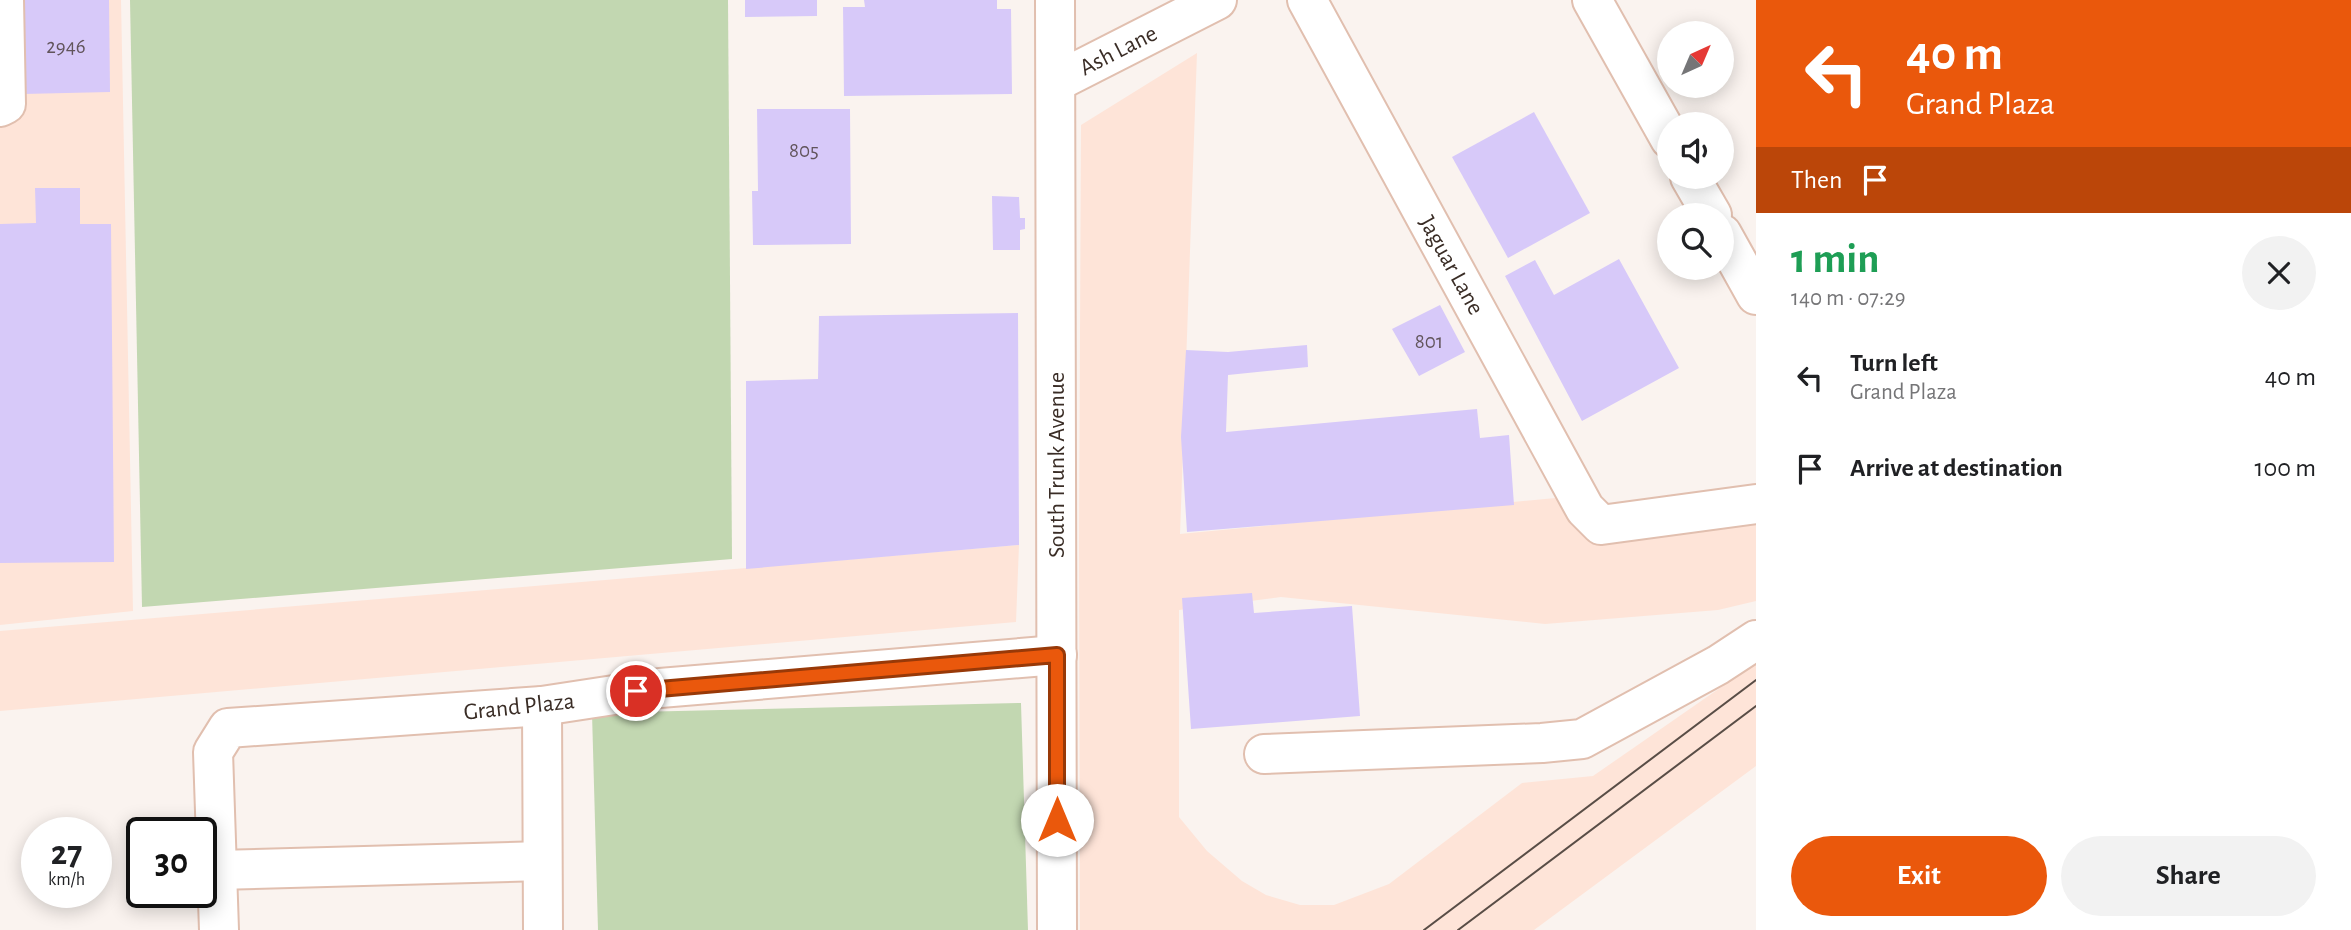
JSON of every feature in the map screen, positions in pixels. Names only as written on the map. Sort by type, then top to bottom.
[{"type":"street","points":[[0,107],[6,104],[4,0]]},
{"type":"street","name":"South Trunk Avenue","points":[[1055,0],[1057,930]]},
{"type":"street","name":"Ash Lane","points":[[1056,82],[1217,0]]},
{"type":"street","name":"Jaguar Lane","points":[[1307,0],[1585,509],[1601,525],[1756,504]]},
{"type":"street","points":[[1592,0],[1657,116]]},
{"type":"street","points":[[1734,256],[1756,295]]},
{"type":"street","points":[[1264,754],[1542,743],[1582,739],[1718,665],[1756,640]]},
{"type":"street","name":"Grand Plaza","points":[[215,817],[213,752],[228,728],[542,706],[660,688],[1057,655]]},
{"type":"street","points":[[542,706],[543,930]]},
{"type":"street","points":[[217,870],[542,861]]},
{"type":"street","name":"Grand Plaza","points":[[217,870],[219,930]]},
{"type":"shaded area","points":[[0,0],[121,0],[133,611],[0,625]]},
{"type":"shaded area","points":[[1197,53],[1180,534],[1566,497],[1593,541],[1756,522],[1756,601],[1718,610],[1545,624],[1281,597],[1179,610],[1179,817],[1207,851],[1242,881],[1266,895],[1300,905],[1334,905],[1389,884],[1522,783],[1593,776],[1756,663],[1756,766],[1534,930],[1080,930],[1081,125]]},
{"type":"shaded area","points":[[1019,545],[1016,622],[0,711],[0,631]]},
{"type":"green space","points":[[130,0],[728,0],[732,559],[142,607]]},
{"type":"green space","points":[[1021,703],[1028,930],[598,930],[592,713]]},
{"type":"building","points":[[21,0],[109,0],[110,92],[23,94]]},
{"type":"building","points":[[745,0],[817,0],[817,16],[745,17]]},
{"type":"building","points":[[864,0],[997,0],[997,9],[1011,9],[1012,94],[844,96],[843,7],[865,7]]},
{"type":"building","points":[[757,109],[850,109],[851,244],[753,245],[752,191],[758,191]]},
{"type":"building","points":[[1534,112],[1590,213],[1508,258],[1452,157]]},
{"type":"building","points":[[35,188],[80,188],[80,224],[111,224],[114,562],[0,563],[0,224],[36,223]]},
{"type":"building","points":[[992,196],[1019,197],[1020,218],[1025,218],[1025,229],[1020,230],[1020,250],[993,250]]},
{"type":"building","points":[[1619,259],[1679,368],[1582,421],[1505,276],[1535,260],[1554,295]]},
{"type":"building","points":[[1440,305],[1465,352],[1419,376],[1392,329]]},
{"type":"building","points":[[1018,313],[1019,545],[746,569],[746,381],[818,379],[819,316]]},
{"type":"building","points":[[1307,345],[1308,367],[1228,375],[1226,432],[1477,409],[1480,438],[1509,435],[1514,505],[1187,532],[1181,437],[1186,350],[1228,352]]},
{"type":"building","points":[[1252,593],[1254,613],[1352,606],[1360,716],[1191,729],[1182,598]]},
{"type":"tram line","points":[[1424,930],[1756,680]]},
{"type":"tram line","points":[[1458,930],[1756,706]]},
{"type":"route","points":[[636,691],[1057,655],[1057,820]]}]
